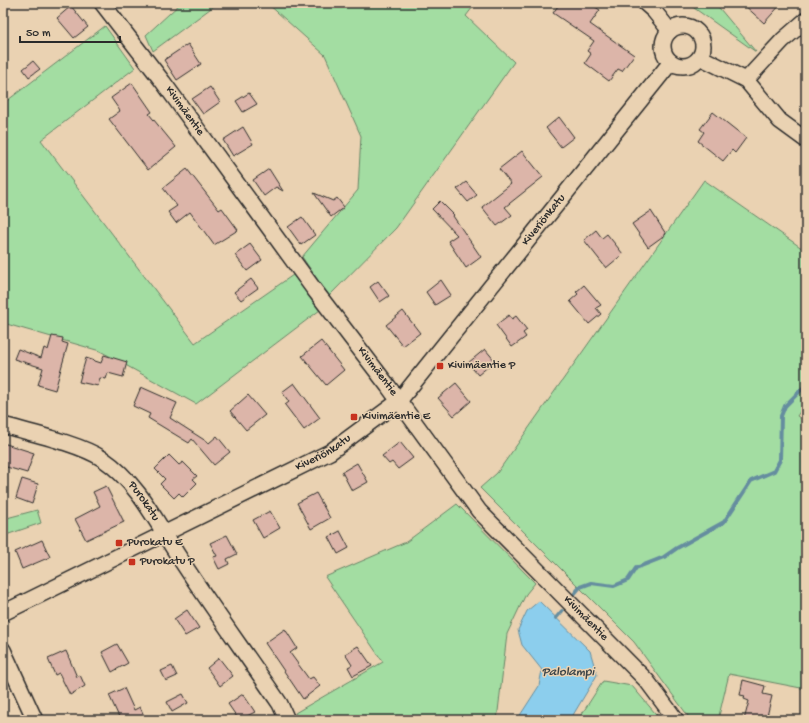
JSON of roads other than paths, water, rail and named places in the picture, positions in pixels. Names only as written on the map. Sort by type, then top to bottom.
[{"type":"street","name":"Kivimäentie","points":[[102,3],[162,82],[313,288],[399,401],[479,511],[647,682],[676,720]]},
{"type":"street","points":[[645,3],[654,11],[670,31]]},
{"type":"street","points":[[746,80],[783,40],[806,20]]},
{"type":"street","points":[[681,26],[693,29],[701,39],[702,51],[700,57],[695,62],[683,66],[671,62],[667,58],[663,47],[664,41],[670,31],[681,26]]},
{"type":"street","points":[[700,57],[746,80],[780,121],[806,140]]},
{"type":"street","name":"Kiveriönkatu","points":[[3,613],[330,452],[399,401],[671,62]]},
{"type":"street","name":"Purokatu","points":[[3,425],[71,446],[102,458],[123,474],[280,704],[287,720]]},
{"type":"street","points":[[3,650],[35,720]]},
{"type":"water","name":"Palolampi","points":[[539,601],[590,651],[597,675],[570,720],[517,720],[539,686],[542,670],[522,645],[518,630],[527,611]]},
{"type":"waterway","points":[[575,593],[580,587],[591,583],[614,586],[628,580],[636,568],[664,557],[677,548],[724,522],[751,481],[774,471],[780,460],[781,416],[785,406],[806,385]]},
{"type":"waterway","points":[[556,618],[562,611]]},
{"type":"place","name":"Kivimäentie P","points":[[440,366]]},
{"type":"place","name":"Kivimäentie E","points":[[354,417]]},
{"type":"place","name":"Purokatu E","points":[[119,543]]},
{"type":"place","name":"Purokatu P","points":[[132,562]]}]
